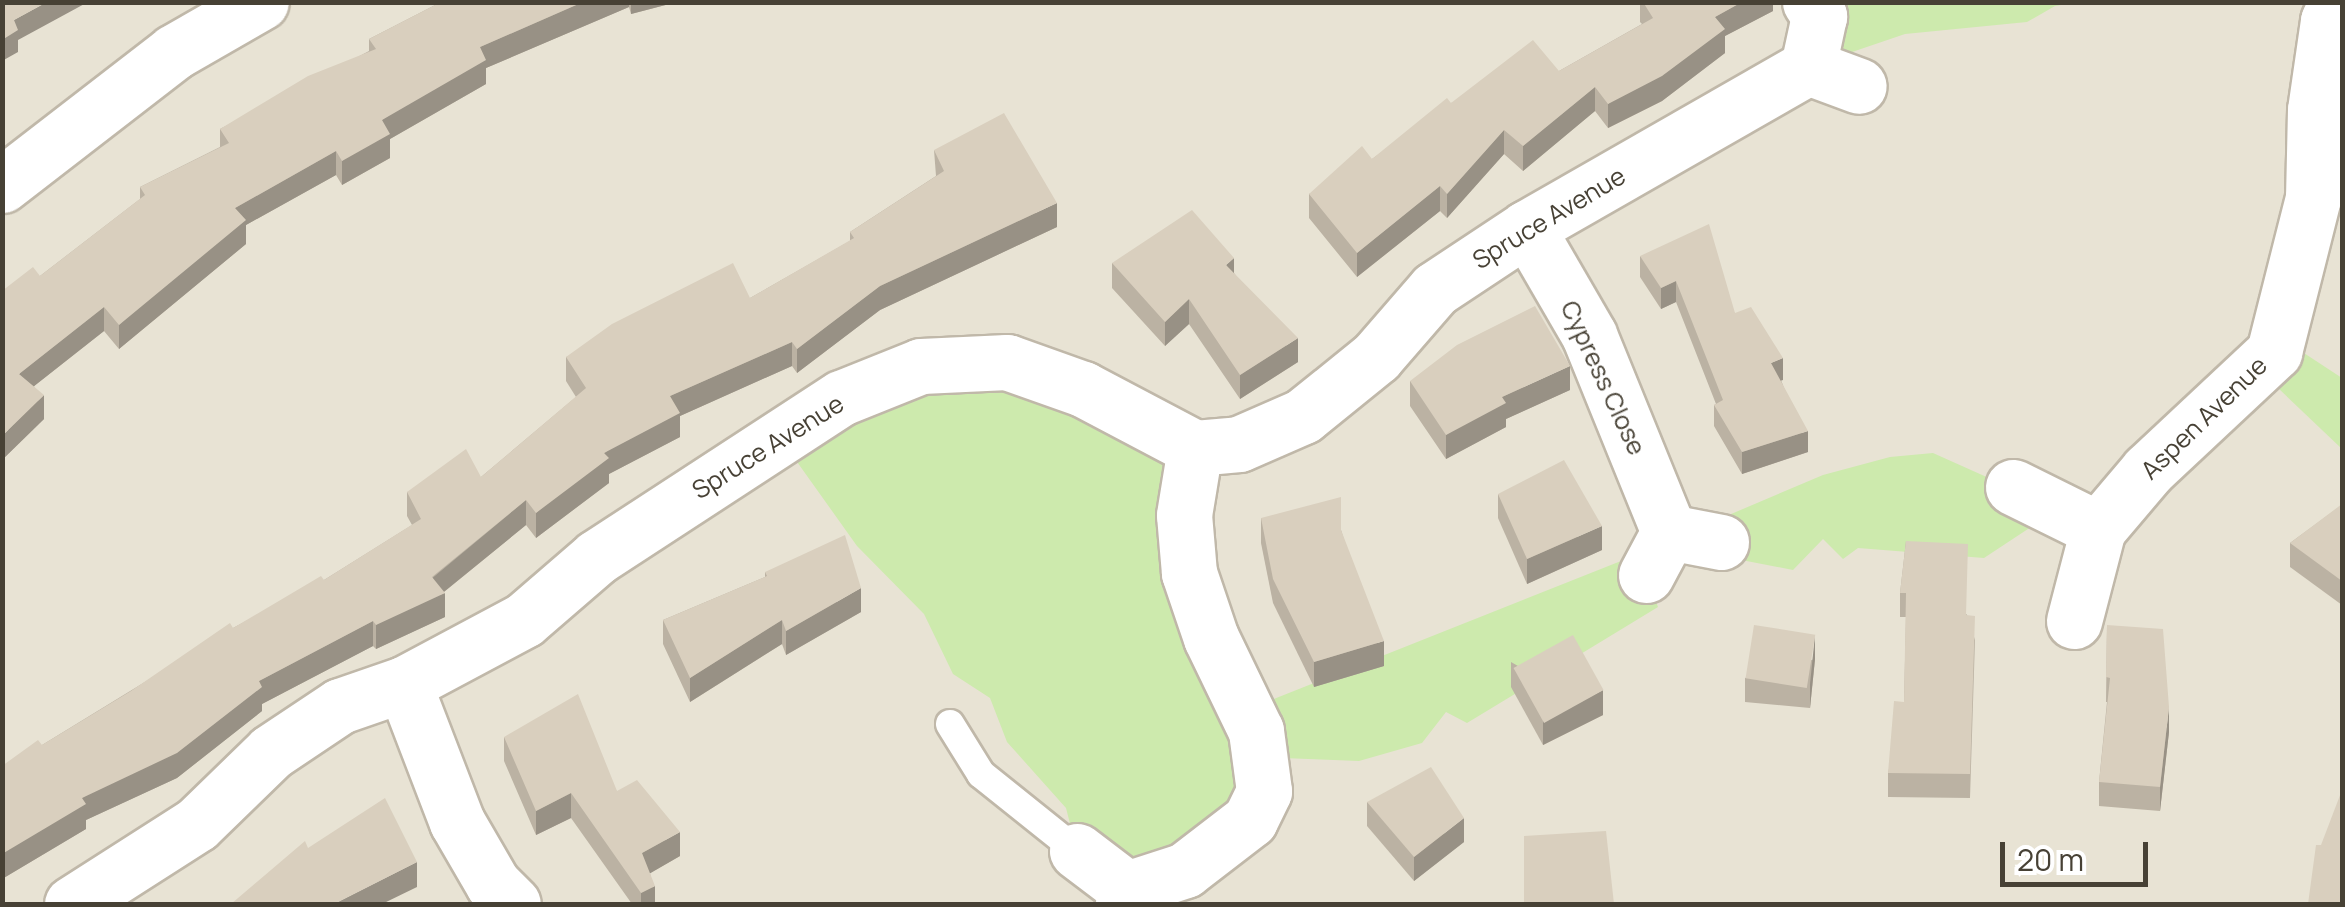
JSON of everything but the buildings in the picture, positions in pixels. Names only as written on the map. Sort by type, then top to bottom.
[{"type":"street","points":[[2,184],[174,52],[262,2]]},
{"type":"street","points":[[1810,2],[1819,16],[1808,67],[1858,86]]},
{"type":"street","name":"Aspen Avenue","points":[[2074,621],[2098,529],[2148,470],[2274,352],[2312,198],[2314,110],[2328,22],[2336,2]]},
{"type":"street","name":"Spruce Avenue","points":[[72,904],[197,824],[271,752],[326,715],[404,684],[524,620],[597,556],[841,398],[922,366],[1007,362],[1083,388],[1195,448],[1239,444],[1303,416],[1376,356],[1434,288],[1527,228],[1808,67]]},
{"type":"street","name":"Cypress Close","points":[[1527,228],[1589,335],[1679,550]]},
{"type":"street","points":[[1076,851],[1125,897],[1186,870],[1250,820],[1264,791],[1256,731],[1211,638],[1189,573],[1184,515],[1195,448]]},
{"type":"street","points":[[2013,487],[2098,529]]},
{"type":"street","points":[[404,684],[457,822],[494,884],[513,904]]},
{"type":"lane","points":[[950,724],[981,774],[1076,851]]},
{"type":"shaded area","points":[[3,3],[2342,3],[2342,904],[3,904]]},
{"type":"green space","points":[[1854,3],[2073,3],[2055,6],[2027,22],[1905,34],[1808,67],[1819,16]]},
{"type":"green space","points":[[2278,336],[2342,378],[2342,449],[2257,368]]},
{"type":"green space","points":[[921,366],[1154,430],[1246,710],[1621,561],[1646,575],[1658,607],[1467,723],[1446,712],[1422,743],[1359,761],[1260,757],[1264,791],[1123,904],[1095,904],[1127,889],[1077,851],[1066,808],[1007,742],[990,698],[953,674],[924,614],[857,546],[780,438]]},
{"type":"green space","points":[[1933,453],[2058,509],[1984,558],[1858,548],[1843,559],[1823,539],[1793,570],[1726,557],[1717,520],[1823,475],[1890,457]]}]
